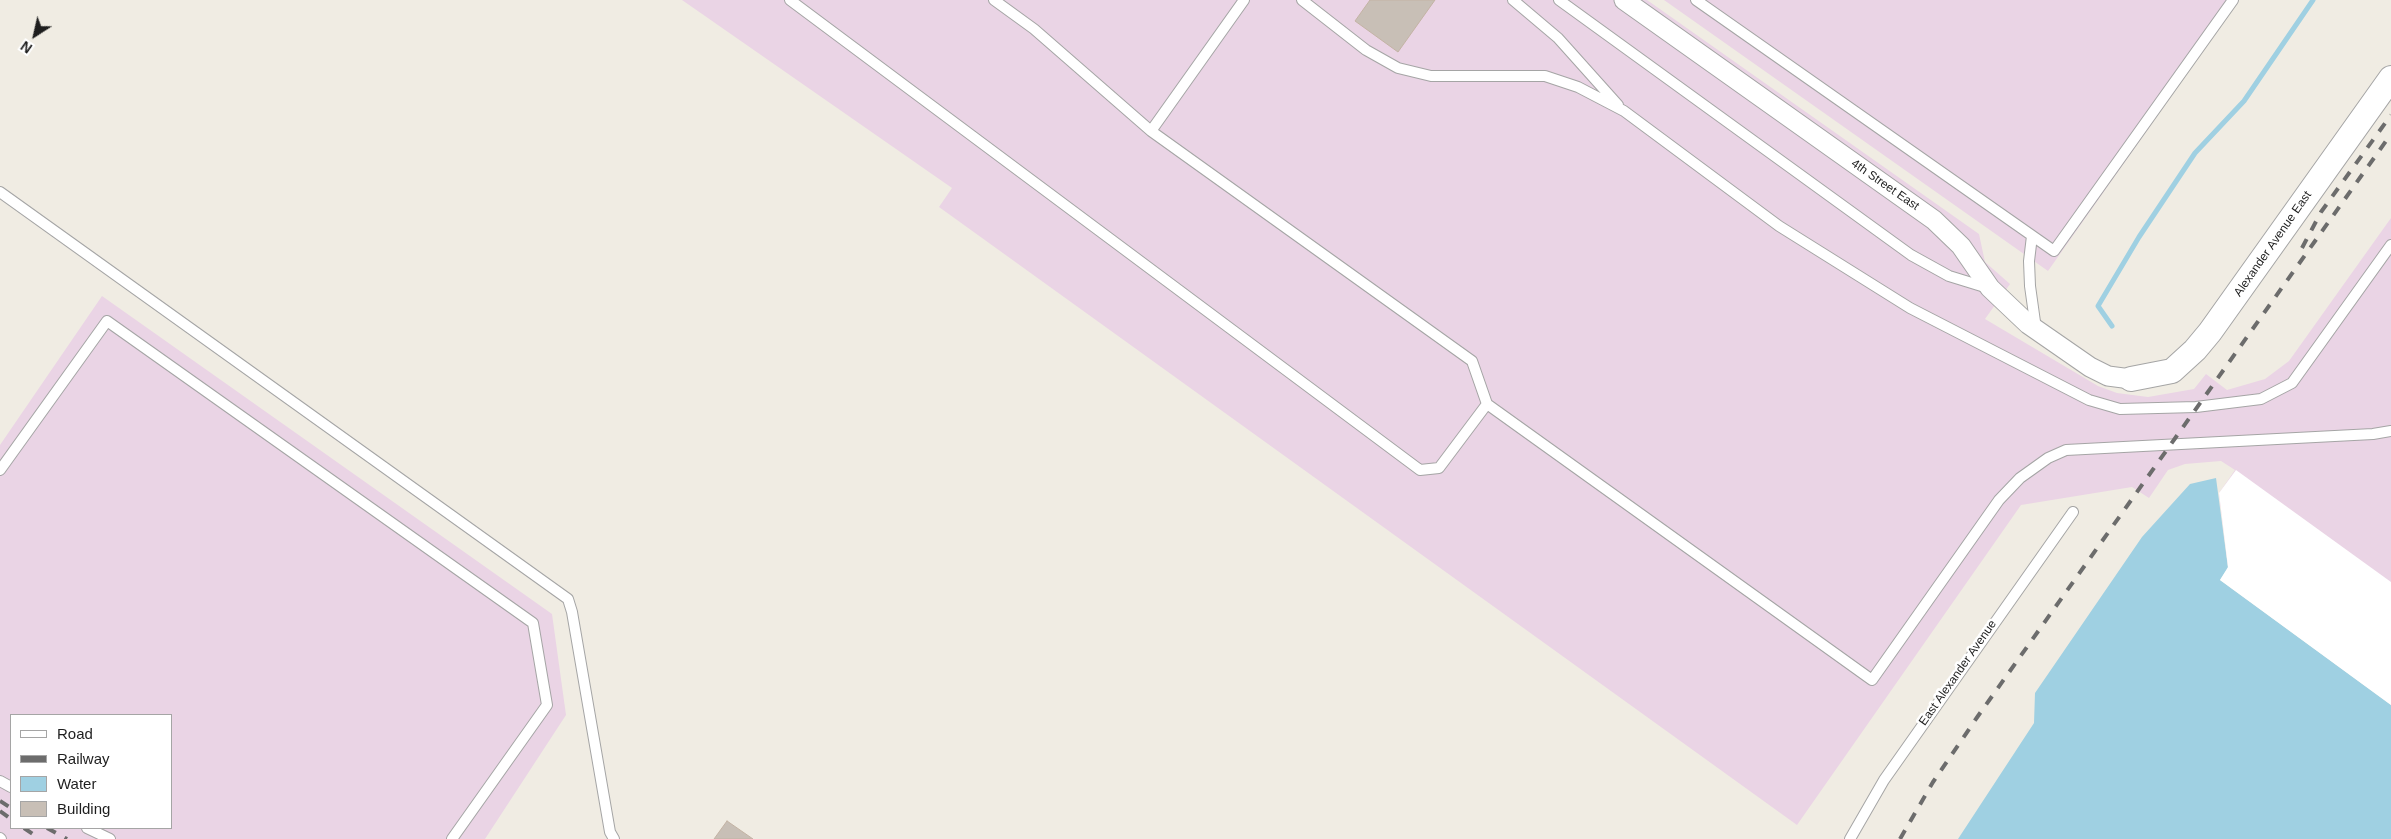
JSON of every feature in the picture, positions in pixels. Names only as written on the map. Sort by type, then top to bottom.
[{"type":"street","name":"4th Street East","points":[[1624,0],[1934,220],[1961,246],[1990,288],[2036,330],[2090,367],[2108,376],[2132,379]]},
{"type":"street","name":"Alexander Avenue East","points":[[2132,379],[2172,370],[2195,350],[2210,332],[2391,78]]},
{"type":"lane","points":[[790,0],[1420,470],[1439,468],[1487,404]]},
{"type":"lane","points":[[994,0],[1034,29],[1151,130],[1472,361],[1487,404],[1872,680],[1999,500],[2020,478],[2048,458],[2066,450],[2390,432]]},
{"type":"lane","points":[[1151,130],[1244,0]]},
{"type":"lane","points":[[1302,0],[1366,50],[1398,68],[1431,76],[1545,76],[1578,87],[1624,111],[1779,226],[1910,308],[2089,400],[2120,409],[2196,407],[2261,399],[2292,383],[2391,245]]},
{"type":"lane","points":[[1513,0],[1558,38],[1624,111]]},
{"type":"lane","points":[[1559,0],[1911,255],[1949,276],[1990,288]]},
{"type":"lane","points":[[1696,0],[2054,251],[2233,0]]},
{"type":"lane","points":[[0,192],[568,598],[610,832],[614,839]]},
{"type":"lane","points":[[2032,236],[2029,261],[2030,286],[2036,330]]},
{"type":"lane","points":[[0,470],[107,321],[533,623],[547,705],[452,839]]},
{"type":"lane","name":"East Alexander Avenue","points":[[1850,839],[1884,780],[2073,512]]},
{"type":"lane","points":[[89,829],[110,839]]},
{"type":"shaded area","points":[[682,0],[1647,0],[1979,234],[1985,262],[2010,284],[1985,319],[2098,386],[2117,393],[2148,397],[2194,389],[2206,374],[2227,390],[2265,379],[2289,361],[2391,218],[2391,705],[2228,567],[2219,493],[2235,470],[2221,461],[2185,464],[2168,470],[2149,498],[2132,487],[2021,505],[1797,825],[939,207],[952,188]]},
{"type":"shaded area","points":[[1664,0],[2239,0],[2048,271]]},
{"type":"shaded area","points":[[102,296],[552,614],[566,715],[485,839],[0,839],[0,445]]},
{"type":"water","points":[[2216,478],[2228,568],[2220,580],[2391,705],[2391,839],[1958,839],[2034,723],[2035,693],[2142,537],[2190,484]]},
{"type":"pier","points":[[2236,470],[2391,582],[2391,705],[2220,580],[2228,567],[2219,493]]},
{"type":"building","points":[[1370,0],[1435,0],[1398,52],[1355,21]]},
{"type":"building","points":[[727,821],[753,839],[714,839]]},
{"type":"waterway","points":[[2112,326],[2098,306],[2139,237],[2195,153],[2244,101],[2313,0]]},
{"type":"railway","points":[[2302,248],[2321,212],[2391,115]]},
{"type":"railway","points":[[1900,839],[1933,782],[1978,716],[2391,134]]},
{"type":"railway","points":[[0,801],[10,807]]},
{"type":"railway","points":[[0,811],[10,818]]},
{"type":"railway","points":[[25,829],[40,839]]},
{"type":"railway","points":[[49,829],[67,839]]}]
